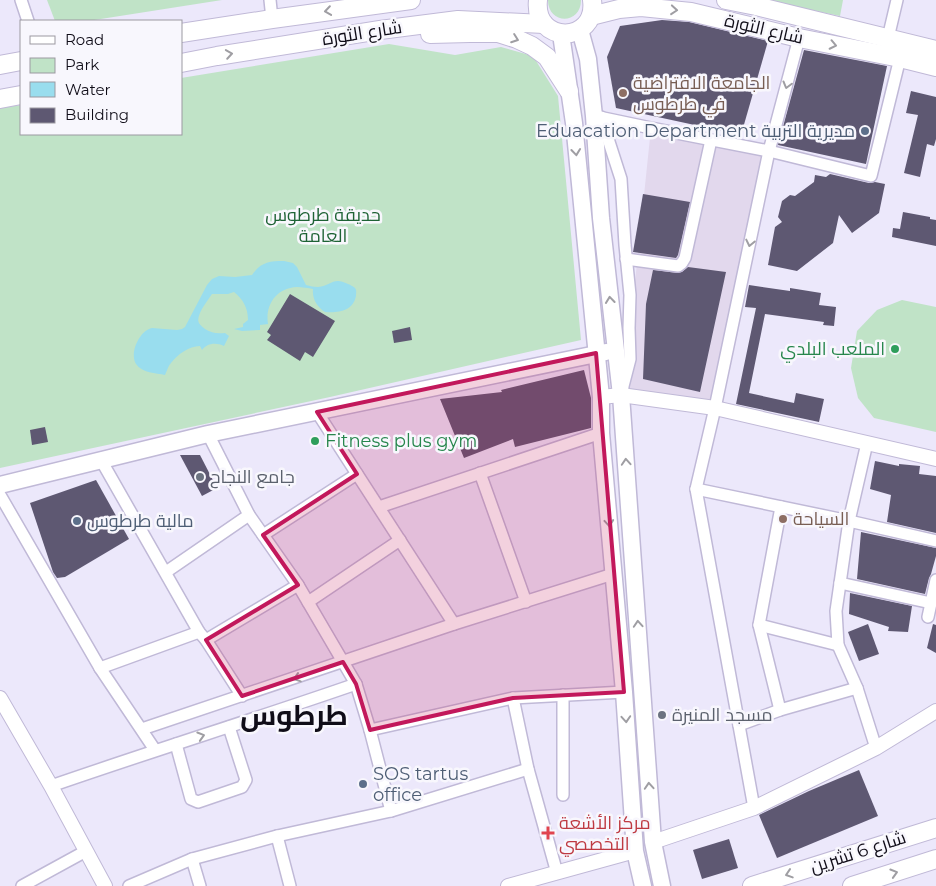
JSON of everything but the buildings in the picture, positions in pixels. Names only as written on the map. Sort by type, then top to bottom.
[{"type":"main road","name":"شارع الثورة","points":[[182,33],[411,0]]},
{"type":"main road","points":[[538,0],[537,9],[544,24],[554,32],[561,34],[575,132],[601,397],[601,433],[624,692],[635,851],[643,886]]},
{"type":"main road","name":"شارع الثورة","points":[[726,0],[936,50]]},
{"type":"main road","name":"شارع الثورة","points":[[561,34],[570,34],[588,15],[640,7],[691,12],[799,38],[936,67]]},
{"type":"main road","points":[[588,15],[588,59],[597,116],[601,218],[621,395],[653,842],[662,886]]},
{"type":"main road","name":"شارع الثورة","points":[[182,64],[380,30],[458,20],[544,24]]},
{"type":"main road","points":[[380,30],[407,34],[498,33],[517,39],[532,46],[547,57],[569,90]]},
{"type":"main road","points":[[0,65],[20,61]]},
{"type":"main road","points":[[0,99],[20,95]]},
{"type":"main road","points":[[0,485],[208,434],[615,350]]},
{"type":"main road","name":"شارع 6 تشرين","points":[[752,886],[936,828]]},
{"type":"main road","name":"شارع 6 تشرين","points":[[852,886],[936,860]]},
{"type":"street","points":[[21,0],[28,20]]},
{"type":"street","points":[[270,0],[272,19]]},
{"type":"street","points":[[888,38],[897,0]]},
{"type":"street","points":[[754,808],[696,489],[769,151],[799,38]]},
{"type":"street","points":[[597,116],[769,151],[872,176],[900,58]]},
{"type":"street","points":[[597,116],[621,179],[630,295],[630,359],[621,395]]},
{"type":"street","points":[[626,259],[678,266],[686,258],[711,140]]},
{"type":"street","points":[[601,397],[621,395],[715,408],[936,459]]},
{"type":"street","points":[[318,412],[454,624]]},
{"type":"street","points":[[378,507],[601,433]]},
{"type":"street","points":[[208,434],[250,515],[298,585],[356,684],[391,811]]},
{"type":"street","points":[[867,443],[849,521],[836,611],[838,646],[857,688],[876,748]]},
{"type":"street","points":[[101,460],[203,636],[242,696]]},
{"type":"street","points":[[480,473],[526,602]]},
{"type":"street","points":[[263,535],[358,474]]},
{"type":"street","points":[[696,489],[936,541]]},
{"type":"street","points":[[0,495],[100,668],[155,750]]},
{"type":"street","points":[[780,710],[759,625],[781,508]]},
{"type":"street","points":[[166,572],[250,515]]},
{"type":"street","points":[[308,602],[400,540]]},
{"type":"street","points":[[142,730],[454,624],[613,574]]},
{"type":"street","points":[[928,617],[936,580]]},
{"type":"street","points":[[840,583],[931,603]]},
{"type":"street","points":[[100,668],[203,636],[298,585]]},
{"type":"street","points":[[759,625],[838,646]]},
{"type":"street","points":[[51,786],[356,684]]},
{"type":"street","points":[[739,725],[780,710],[857,688]]},
{"type":"street","points":[[370,730],[513,698],[624,692]]},
{"type":"street","points":[[562,695],[563,795]]},
{"type":"street","points":[[0,698],[106,886]]},
{"type":"street","points":[[513,698],[528,769],[557,873]]},
{"type":"street","points":[[653,842],[754,808],[876,748],[936,711]]},
{"type":"street","points":[[176,744],[191,799],[198,802],[242,787],[246,780],[229,727]]},
{"type":"street","points":[[129,886],[192,860],[277,836],[391,811],[528,769]]},
{"type":"street","points":[[277,836],[290,886]]},
{"type":"street","points":[[22,886],[86,850]]},
{"type":"street","points":[[508,886],[635,851]]},
{"type":"street","points":[[192,860],[200,886]]},
{"type":"highlighted area","points":[[596,353],[624,692],[513,698],[370,730],[356,684],[343,662],[242,696],[206,640],[298,585],[263,535],[357,474],[317,412]]},
{"type":"shaded area","points":[[651,128],[769,151],[715,408],[626,391],[630,330]]},
{"type":"green space","points":[[47,0],[222,0],[94,20],[55,20]]},
{"type":"green space","points":[[548,0],[581,0],[580,8],[576,14],[571,18],[564,19],[558,18],[553,14],[549,8]]},
{"type":"green space","points":[[763,0],[843,0],[840,16]]},
{"type":"green space","name":"حديقة طرطوس العامة","points":[[389,44],[455,55],[501,47],[533,56],[558,96],[581,340],[330,397],[0,468],[0,108],[20,105],[20,135],[182,135],[182,78]]},
{"type":"green space","name":"الملعب البلدي","points":[[902,300],[936,307],[936,432],[874,418],[858,398],[851,368],[857,331],[877,310]]},
{"type":"water","points":[[284,261],[293,263],[297,267],[306,285],[318,287],[339,281],[352,286],[355,288],[356,296],[352,305],[345,310],[325,312],[316,302],[313,296],[313,289],[290,288],[278,294],[270,304],[268,324],[260,325],[260,330],[242,331],[234,329],[243,327],[243,324],[248,320],[246,308],[240,298],[234,292],[212,294],[198,320],[205,329],[217,333],[225,333],[229,336],[224,346],[212,344],[202,350],[200,346],[188,349],[174,360],[165,375],[145,371],[136,364],[134,359],[135,348],[143,333],[152,328],[177,330],[185,327],[212,279],[219,276],[252,275],[259,267],[266,263]]},
{"type":"place","name":"الجامعة الافتراضية في طرطوس","points":[[623,93]]},
{"type":"place","name":"Eduacation Department مديرية التربية","points":[[865,131]]},
{"type":"place","name":"الملعب البلدي","points":[[895,349]]},
{"type":"place","name":"Fitness plus gym","points":[[315,441]]},
{"type":"place","name":"جامع النجاح","points":[[200,477]]},
{"type":"place","name":"السياحة","points":[[783,519]]},
{"type":"place","name":"مالية طرطوس","points":[[77,521]]},
{"type":"place","name":"مسجد المنيرة","points":[[662,715]]},
{"type":"place","name":"SOS tartus office","points":[[363,784]]},
{"type":"place","name":"مركز الأشعة التخصصي","points":[[548,833]]},
{"type":"district","name":"طرطوس","points":[[294,715]]}]
